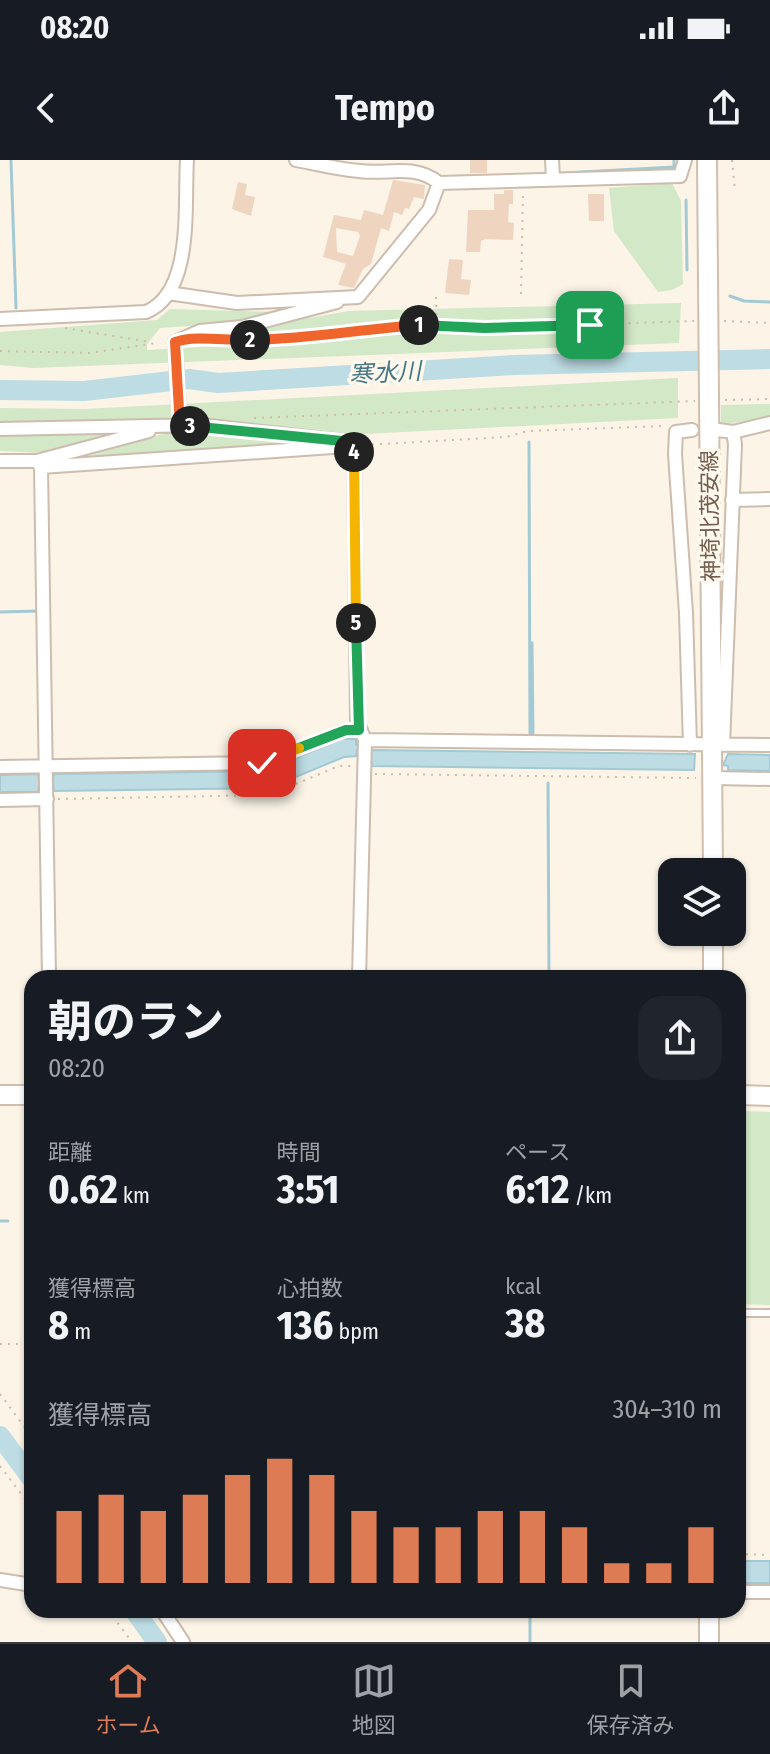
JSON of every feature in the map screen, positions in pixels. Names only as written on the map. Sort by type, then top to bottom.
[{"type":"main road","name":"神埼北茂安線","points":[[707,160],[709,402],[718,745],[713,778],[713,858]]},
{"type":"main road","points":[[713,946],[713,970]]},
{"type":"main road","points":[[0,1095],[24,1095]]},
{"type":"main road","points":[[746,1095],[770,1096]]},
{"type":"main road","points":[[709,1618],[709,1642]]},
{"type":"street","points":[[0,319],[146,312],[155,308],[180,273],[187,160]]},
{"type":"street","points":[[296,160],[361,172],[406,169],[428,174],[439,183],[680,176],[685,160]]},
{"type":"street","points":[[552,160],[553,178]]},
{"type":"street","points":[[168,293],[237,303],[358,297],[429,210],[439,183]]},
{"type":"street","points":[[176,424],[175,344],[200,331],[242,327],[319,309],[343,299]]},
{"type":"street","points":[[718,430],[733,432],[770,423]]},
{"type":"street","points":[[39,464],[176,424]]},
{"type":"street","points":[[0,429],[201,425],[342,441],[354,451],[363,750],[359,970]]},
{"type":"street","points":[[690,745],[676,432],[692,430]]},
{"type":"street","points":[[718,745],[733,432]]},
{"type":"street","points":[[0,461],[39,464],[350,446]]},
{"type":"street","points":[[39,464],[49,970]]},
{"type":"street","points":[[732,500],[770,499]]},
{"type":"street","points":[[0,800],[46,783],[262,763],[346,730],[363,750]]},
{"type":"street","points":[[363,750],[770,745]]},
{"type":"street","points":[[0,767],[46,783]]},
{"type":"street","points":[[713,778],[770,779]]},
{"type":"street","points":[[0,1580],[24,1584]]},
{"type":"street","points":[[746,1592],[770,1592]]},
{"type":"street","points":[[167,1618],[183,1642]]},
{"type":"lane","points":[[746,1313],[770,1313]]},
{"type":"path","points":[[732,160],[735,190]]},
{"type":"path","points":[[521,294],[524,180]]},
{"type":"path","points":[[436,297],[437,324]]},
{"type":"path","points":[[220,341],[316,339],[361,329],[437,324],[485,328],[708,320],[770,323]]},
{"type":"path","points":[[58,327],[175,344]]},
{"type":"path","points":[[0,351],[90,353],[156,343]]},
{"type":"path","points":[[255,418],[770,399]]},
{"type":"path","points":[[350,446],[506,437],[528,431],[665,426],[676,432]]},
{"type":"path","points":[[46,783],[269,795],[339,766],[356,766],[363,750],[390,774],[713,778]]},
{"type":"path","points":[[0,1344],[24,1344]]},
{"type":"path","points":[[0,1394],[24,1426]]},
{"type":"path","points":[[0,1466],[24,1498]]},
{"type":"path","points":[[746,1554],[770,1555]]},
{"type":"path","points":[[114,1618],[132,1642]]},
{"type":"green space","points":[[672,183],[681,201],[683,284],[658,292],[614,231],[609,188]]},
{"type":"green space","points":[[681,303],[679,343],[33,368],[0,365],[0,332],[157,320],[170,309],[278,312],[234,323],[160,328],[147,344],[147,350],[200,347],[206,336],[349,311]]},
{"type":"green space","points":[[678,378],[678,418],[325,436],[197,418],[72,424],[0,422],[0,408],[85,409]]},
{"type":"green space","points":[[770,404],[770,419],[721,424],[721,405]]},
{"type":"green space","points":[[134,431],[43,453],[0,451],[0,433],[64,435]]},
{"type":"green space","points":[[201,431],[309,444],[79,459],[169,432]]},
{"type":"green space","points":[[746,1111],[770,1112],[770,1305],[746,1304]]},
{"type":"water","points":[[341,739],[356,739],[356,744],[369,755],[372,750],[695,754],[694,770],[372,766],[372,762],[357,751],[356,756],[344,757],[269,788],[54,791],[53,786],[39,786],[38,792],[0,792],[0,775],[38,774],[39,779],[53,779],[54,774],[266,771]]},
{"type":"water","points":[[728,754],[770,755],[770,771],[728,770],[728,766],[723,765]]},
{"type":"water","points":[[746,1561],[770,1561],[770,1583],[746,1583]]},
{"type":"building","points":[[470,160],[487,160],[487,173],[470,173]]},
{"type":"building","points":[[393,180],[425,185],[424,199],[414,197],[409,209],[405,208],[402,215],[394,212],[389,231],[381,228],[371,264],[363,269],[354,288],[338,285],[346,264],[323,257],[334,215],[361,220],[364,210],[383,215]],"holes":[[[336,228],[358,232],[360,236],[353,256],[337,252]]]},
{"type":"building","points":[[238,182],[247,184],[245,195],[255,197],[251,216],[232,209]]},
{"type":"building","points":[[504,190],[513,190],[508,222],[514,223],[513,240],[485,239],[481,241],[480,252],[466,252],[468,210],[494,210],[494,194],[504,194]]},
{"type":"building","points":[[588,194],[604,194],[604,221],[589,221]]},
{"type":"building","points":[[449,259],[463,260],[461,279],[471,280],[469,295],[445,293]]},
{"type":"waterway","points":[[11,160],[16,308]]},
{"type":"waterway","points":[[563,173],[674,167],[674,160]]},
{"type":"waterway","points":[[686,200],[687,270]]},
{"type":"waterway","points":[[730,296],[744,301],[770,302]]},
{"type":"waterway","name":"寒水川","points":[[0,390],[84,391],[189,379],[218,383],[514,365],[770,359]]},
{"type":"waterway","points":[[529,442],[530,734]]},
{"type":"waterway","points":[[0,612],[38,611]]},
{"type":"waterway","points":[[532,643],[533,735]]},
{"type":"waterway","points":[[548,783],[549,970]]},
{"type":"waterway","points":[[0,1221],[8,1221]]},
{"type":"waterway","points":[[0,1436],[24,1468]]},
{"type":"waterway","points":[[140,1618],[157,1642]]},
{"type":"waterway","points":[[530,1618],[530,1642]]},
{"type":"route","points":[[262,763],[346,730],[359,730],[354,451],[342,441],[201,425],[180,427],[175,342],[189,338],[204,341],[316,339],[361,329],[437,324],[485,328],[590,325]]}]
